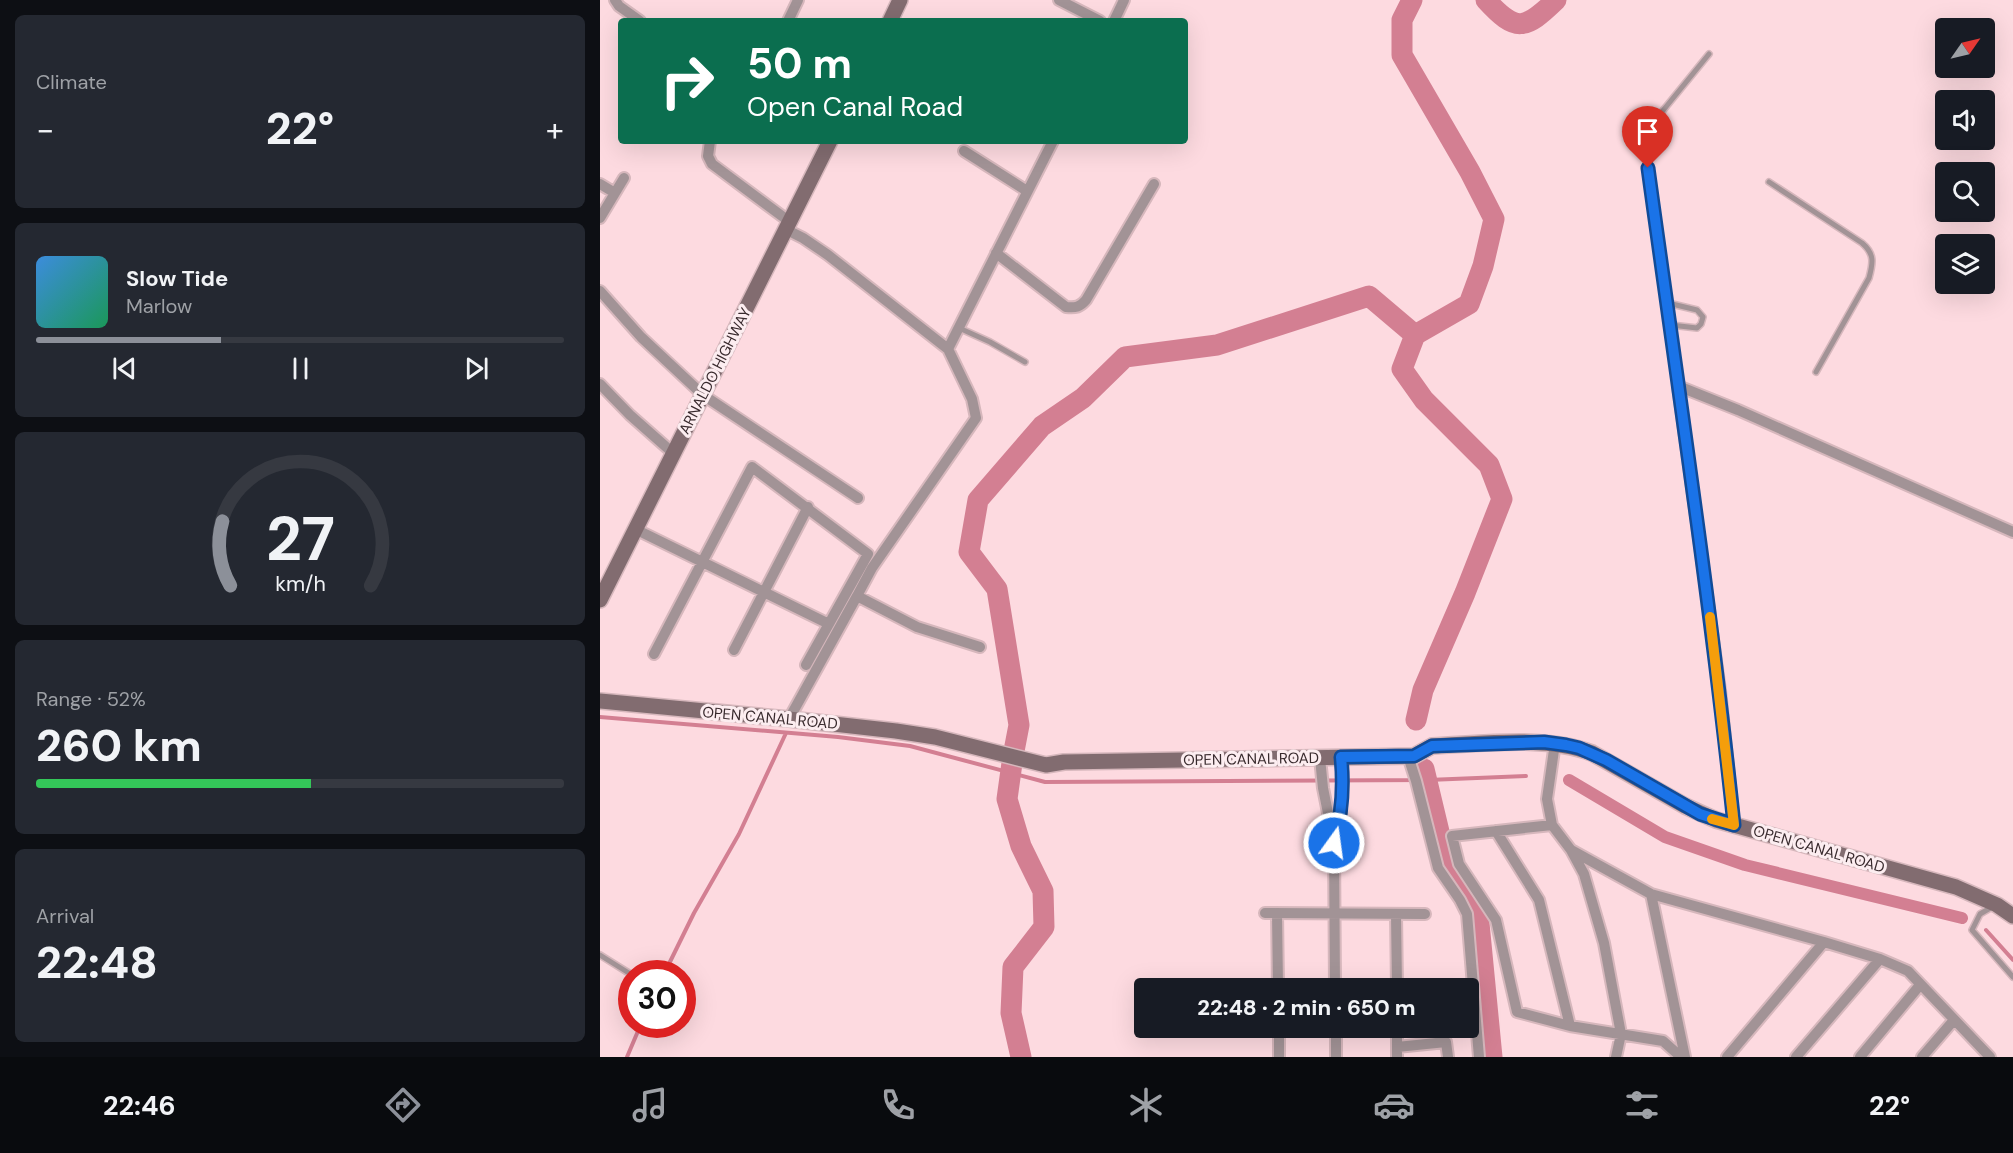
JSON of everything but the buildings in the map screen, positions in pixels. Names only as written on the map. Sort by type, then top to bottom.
[{"type":"main road","points":[[891,18],[900,0]]},
{"type":"main road","name":"ARNALDO HIGHWAY","points":[[600,600],[829,144]]},
{"type":"main road","name":"OPEN CANAL ROAD","points":[[600,701],[914,733],[1046,765],[1064,762],[1414,756],[1432,746],[1555,743],[1592,753],[1693,810],[1716,820],[1956,887],[1996,904],[2013,916]]},
{"type":"street","points":[[615,0],[619,6],[636,18]]},
{"type":"street","points":[[790,18],[798,0]]},
{"type":"street","points":[[1059,0],[1094,18]]},
{"type":"street","points":[[1115,18],[1124,0]]},
{"type":"street","points":[[710,144],[708,156],[712,164],[948,350],[972,399],[976,418],[872,568],[789,719]]},
{"type":"street","points":[[948,350],[1051,144]]},
{"type":"street","points":[[964,151],[1027,191]]},
{"type":"street","points":[[600,218],[624,178]]},
{"type":"street","points":[[600,184],[615,193]]},
{"type":"street","points":[[996,253],[1066,307],[1081,306],[1154,184]]},
{"type":"street","points":[[600,291],[641,337],[703,395],[858,498]]},
{"type":"street","points":[[600,384],[630,415],[673,453]]},
{"type":"street","points":[[1734,825],[1720,690],[1678,386],[1738,410],[2013,532]]},
{"type":"street","points":[[654,654],[753,467],[868,554],[806,665]]},
{"type":"street","points":[[734,650],[808,507]]},
{"type":"street","points":[[635,529],[829,624]]},
{"type":"street","points":[[857,596],[917,627],[980,647]]},
{"type":"street","points":[[1555,743],[1547,798],[1552,825],[1571,850],[1584,874],[1604,943],[1621,1034],[1616,1057]]},
{"type":"street","points":[[1408,756],[1438,868],[1460,900],[1467,915],[1479,1057]]},
{"type":"street","points":[[1334,843],[1340,823],[1343,787],[1341,757]]},
{"type":"street","points":[[1320,758],[1326,808],[1334,843],[1335,978]]},
{"type":"street","points":[[1552,825],[1452,836],[1459,864],[1496,920],[1517,1012],[1570,1026],[1663,1041],[1683,1057]]},
{"type":"street","points":[[1496,831],[1539,900],[1570,1026]]},
{"type":"street","points":[[1571,850],[1651,894],[1824,942],[1880,959],[1908,971],[1990,1057]]},
{"type":"street","points":[[1651,894],[1683,1057]]},
{"type":"street","points":[[1265,913],[1425,914]]},
{"type":"street","points":[[1277,913],[1278,978]]},
{"type":"street","points":[[1396,914],[1397,978]]},
{"type":"street","points":[[1727,1057],[1824,942]]},
{"type":"street","points":[[1796,1057],[1880,959]]},
{"type":"street","points":[[1860,1057],[1920,985]]},
{"type":"street","points":[[1923,1057],[1954,1020]]},
{"type":"street","points":[[1278,1038],[1279,1057]]},
{"type":"street","points":[[1336,1038],[1336,1057]]},
{"type":"street","points":[[1397,1052],[1446,1042],[1448,1057]]},
{"type":"lane","points":[[1678,386],[1643,135],[1709,54]]},
{"type":"lane","points":[[1769,182],[1862,243],[1872,255],[1873,264],[1869,278],[1816,372]]},
{"type":"lane","points":[[1668,303],[1697,310],[1702,317],[1701,324],[1696,328],[1671,325]]},
{"type":"lane","points":[[959,328],[1025,362]]},
{"type":"lane","points":[[1326,808],[1341,807]]},
{"type":"lane","points":[[1996,904],[1980,914],[1972,930],[2013,977]]},
{"type":"lane","points":[[600,956],[618,967]]},
{"type":"waterway","points":[[1412,0],[1402,20],[1402,55],[1470,172],[1494,219],[1483,266],[1469,304],[1415,335],[1402,369],[1424,400],[1489,465],[1502,499],[1423,690],[1416,720]]},
{"type":"waterway","points":[[1486,0],[1505,18],[1521,24],[1536,17],[1556,0]]},
{"type":"waterway","points":[[1014,751],[1019,725],[997,589],[969,552],[978,500],[1042,426],[1083,398],[1125,357],[1217,345],[1369,296],[1415,335]]},
{"type":"waterway","points":[[600,717],[838,737],[910,746],[1045,782],[1428,780],[1526,776]]},
{"type":"waterway","points":[[671,960],[694,913],[739,834],[786,733]]},
{"type":"waterway","points":[[1012,763],[1007,799],[1021,846],[1043,891],[1044,927],[1013,967],[1011,1013],[1021,1057]]},
{"type":"waterway","points":[[1424,769],[1446,861],[1478,913],[1492,1057]]},
{"type":"waterway","points":[[1569,780],[1665,837],[1745,865],[1962,918]]},
{"type":"waterway","points":[[1986,930],[2013,960]]},
{"type":"waterway","points":[[627,1057],[635,1038]]},
{"type":"slow traffic","points":[[1710,617],[1734,825],[1712,819]]},
{"type":"route","points":[[1334,843],[1340,823],[1343,787],[1341,757],[1414,756],[1432,746],[1544,742],[1579,748],[1606,760],[1700,814],[1734,825],[1720,690],[1648,168]]}]
